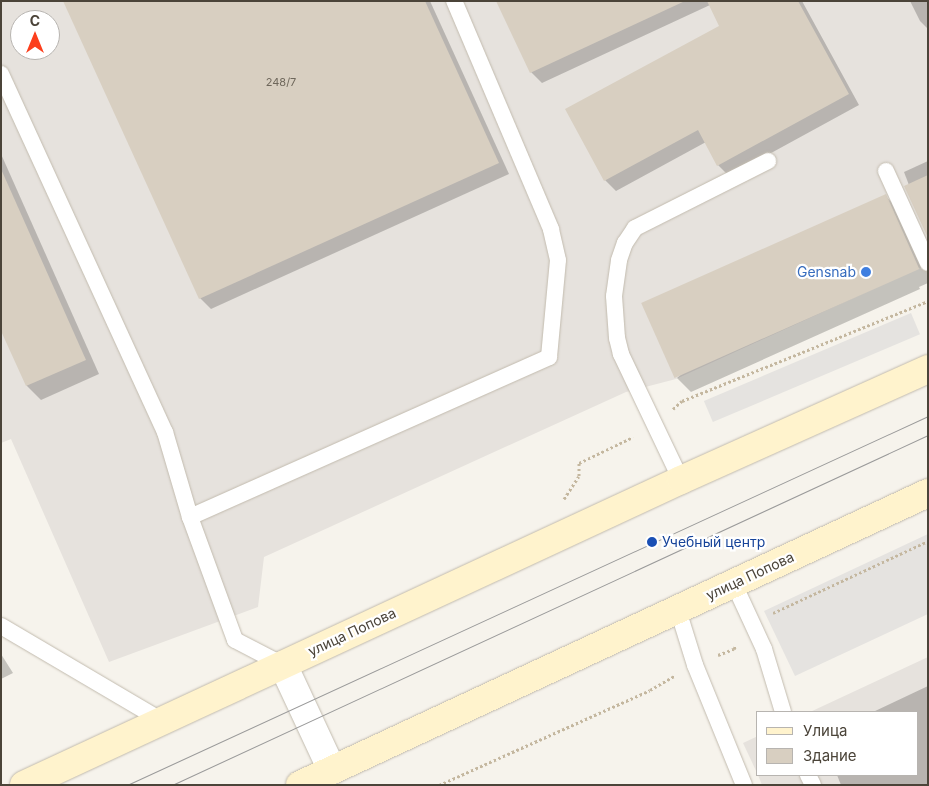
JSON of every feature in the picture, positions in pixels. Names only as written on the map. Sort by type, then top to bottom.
[{"type":"main road","name":"улица Попова","points":[[24,785],[681,480],[928,369]]},
{"type":"main road","name":"улица Попова","points":[[300,785],[928,493]]},
{"type":"street","points":[[282,665],[332,770]]},
{"type":"lane","points":[[190,517],[549,357],[558,260],[551,229],[454,1]]},
{"type":"lane","points":[[1,74],[164,432],[190,517],[235,640],[282,665]]},
{"type":"lane","points":[[681,480],[621,354],[617,338],[614,296],[618,260],[625,243],[635,228],[768,161]]},
{"type":"lane","points":[[886,171],[928,263]]},
{"type":"lane","points":[[734,584],[764,649],[783,711]]},
{"type":"lane","points":[[678,610],[695,665],[744,785]]},
{"type":"lane","points":[[1,626],[162,721]]},
{"type":"path","points":[[555,504],[564,500],[579,476],[579,463],[655,426],[682,401],[928,302]]},
{"type":"path","points":[[439,785],[650,690],[695,665],[734,649],[751,623],[928,540]]},
{"type":"shaded area","points":[[1,1],[928,1],[928,264],[676,379],[626,392],[264,557],[258,607],[109,662],[11,439],[1,443]]},
{"type":"shaded area","points":[[911,313],[920,334],[713,422],[704,401]]},
{"type":"shaded area","points":[[928,534],[928,614],[795,676],[764,611]]},
{"type":"shaded area","points":[[928,657],[928,785],[762,785],[758,776],[919,776],[919,711],[812,711]]},
{"type":"shaded area","points":[[756,737],[756,771],[743,743]]},
{"type":"building","points":[[63,1],[425,1],[499,163],[199,299]]},
{"type":"building","points":[[496,1],[685,1],[530,73]]},
{"type":"building","points":[[707,1],[798,1],[849,94],[717,166],[698,130],[604,181],[565,109],[719,26]]},
{"type":"building","points":[[1,169],[86,360],[26,386],[1,331]]},
{"type":"building","points":[[928,175],[928,238],[904,186]]},
{"type":"building","points":[[886,194],[919,269],[675,378],[641,303]]},
{"type":"tram line","points":[[127,785],[928,416]]},
{"type":"tram line","points":[[172,785],[928,435]]},
{"type":"place","name":"Gensnab","points":[[866,272]]},
{"type":"place","name":"Учебный центр","points":[[652,542]]}]
